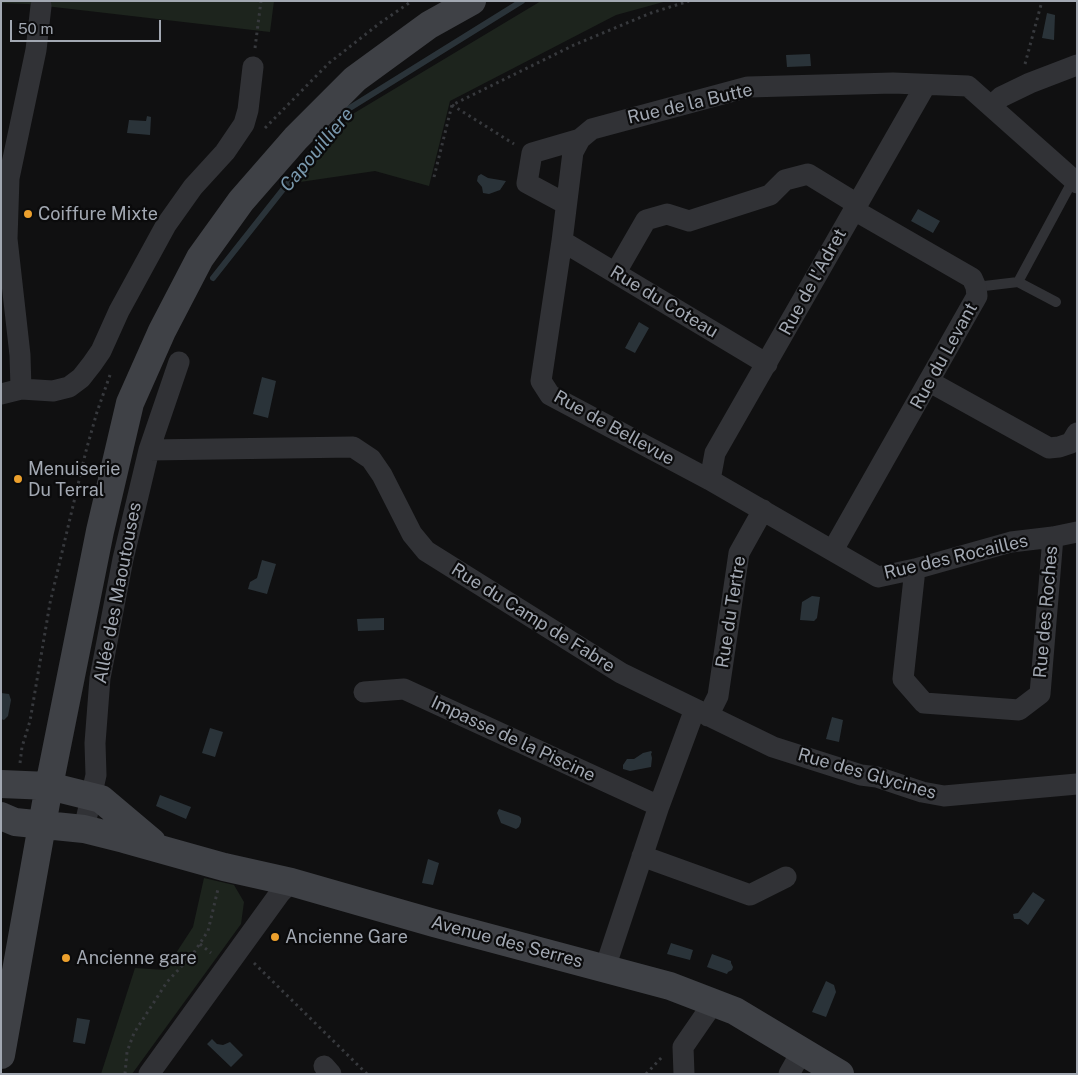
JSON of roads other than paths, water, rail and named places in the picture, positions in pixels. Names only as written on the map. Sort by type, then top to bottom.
[{"type":"main road","points":[[1,1055],[49,786],[100,530],[130,403],[162,331],[200,258],[241,201],[296,138],[354,78],[429,25],[472,1]]},
{"type":"main road","name":"Avenue des Serres","points":[[9,784],[49,786],[101,799],[159,848]]},
{"type":"main road","name":"Avenue des Serres","points":[[1,816],[15,822],[84,829],[159,848],[224,867],[291,882],[434,923],[670,986],[735,1011],[796,1062],[840,1074]]},
{"type":"street","points":[[41,6],[36,50],[9,187],[7,239],[20,355],[11,392],[53,391],[69,387],[81,378],[92,364],[101,351],[119,311],[166,225],[192,187],[225,152],[244,124],[248,110],[253,66]]},
{"type":"street","points":[[990,106],[1001,97],[1022,87],[1077,65]]},
{"type":"street","name":"Rue de la Butte","points":[[566,204],[527,183],[532,153],[580,139],[592,129],[606,124],[748,87],[893,83],[925,86],[940,84],[968,86],[1075,182]]},
{"type":"street","name":"Rue de l'Adret","points":[[710,480],[715,452],[925,86]]},
{"type":"street","points":[[562,242],[572,152],[580,139]]},
{"type":"street","name":"Rue du Levant","points":[[616,272],[646,220],[667,214],[689,221],[770,195],[786,180],[808,174],[856,207],[972,278],[977,296],[930,382],[833,550]]},
{"type":"street","name":"Rue du Coteau","points":[[562,242],[616,272],[767,364]]},
{"type":"street","name":"Rue de Bellevue","points":[[562,242],[542,382],[550,395],[763,510]]},
{"type":"street","name":"Allée des Maoutouses","points":[[84,829],[96,775],[100,678],[123,558],[148,450],[179,362]]},
{"type":"street","points":[[930,382],[1049,448],[1071,443],[1077,433]]},
{"type":"street","name":"Rue du Camp de Fabre","points":[[148,450],[353,447],[371,459],[382,475],[412,534],[426,551],[622,673],[702,713]]},
{"type":"street","name":"Rue des Rocailles","points":[[763,510],[878,577],[915,569],[1011,542],[1077,532]]},
{"type":"street","name":"Rue du Tertre","points":[[702,713],[718,696],[738,553],[763,510]]},
{"type":"street","name":"Rue des Roches","points":[[915,569],[903,679],[924,703],[1019,710],[1040,694],[1053,537]]},
{"type":"street","name":"Impasse de la Piscine","points":[[364,692],[404,689],[659,806]]},
{"type":"street","points":[[605,968],[659,806],[702,713]]},
{"type":"street","name":"Rue des Glycines","points":[[702,713],[773,747],[922,792],[944,796],[1077,784]]},
{"type":"street","points":[[642,856],[750,895],[786,877]]},
{"type":"street","points":[[149,1074],[280,893],[291,882]]},
{"type":"street","points":[[684,1074],[683,1048],[714,1002]]},
{"type":"lane","points":[[1018,282],[1075,182]]},
{"type":"lane","points":[[976,287],[1018,282],[1056,302]]},
{"type":"waterway","name":"Capouilliere","points":[[213,278],[345,111],[522,1]]},
{"type":"place","name":"Coiffure Mixte","points":[[28,214]]},
{"type":"place","name":"Menuiserie Du Terral","points":[[18,479]]},
{"type":"place","name":"Ancienne Gare","points":[[275,937]]},
{"type":"place","name":"Ancienne gare","points":[[66,958]]}]
